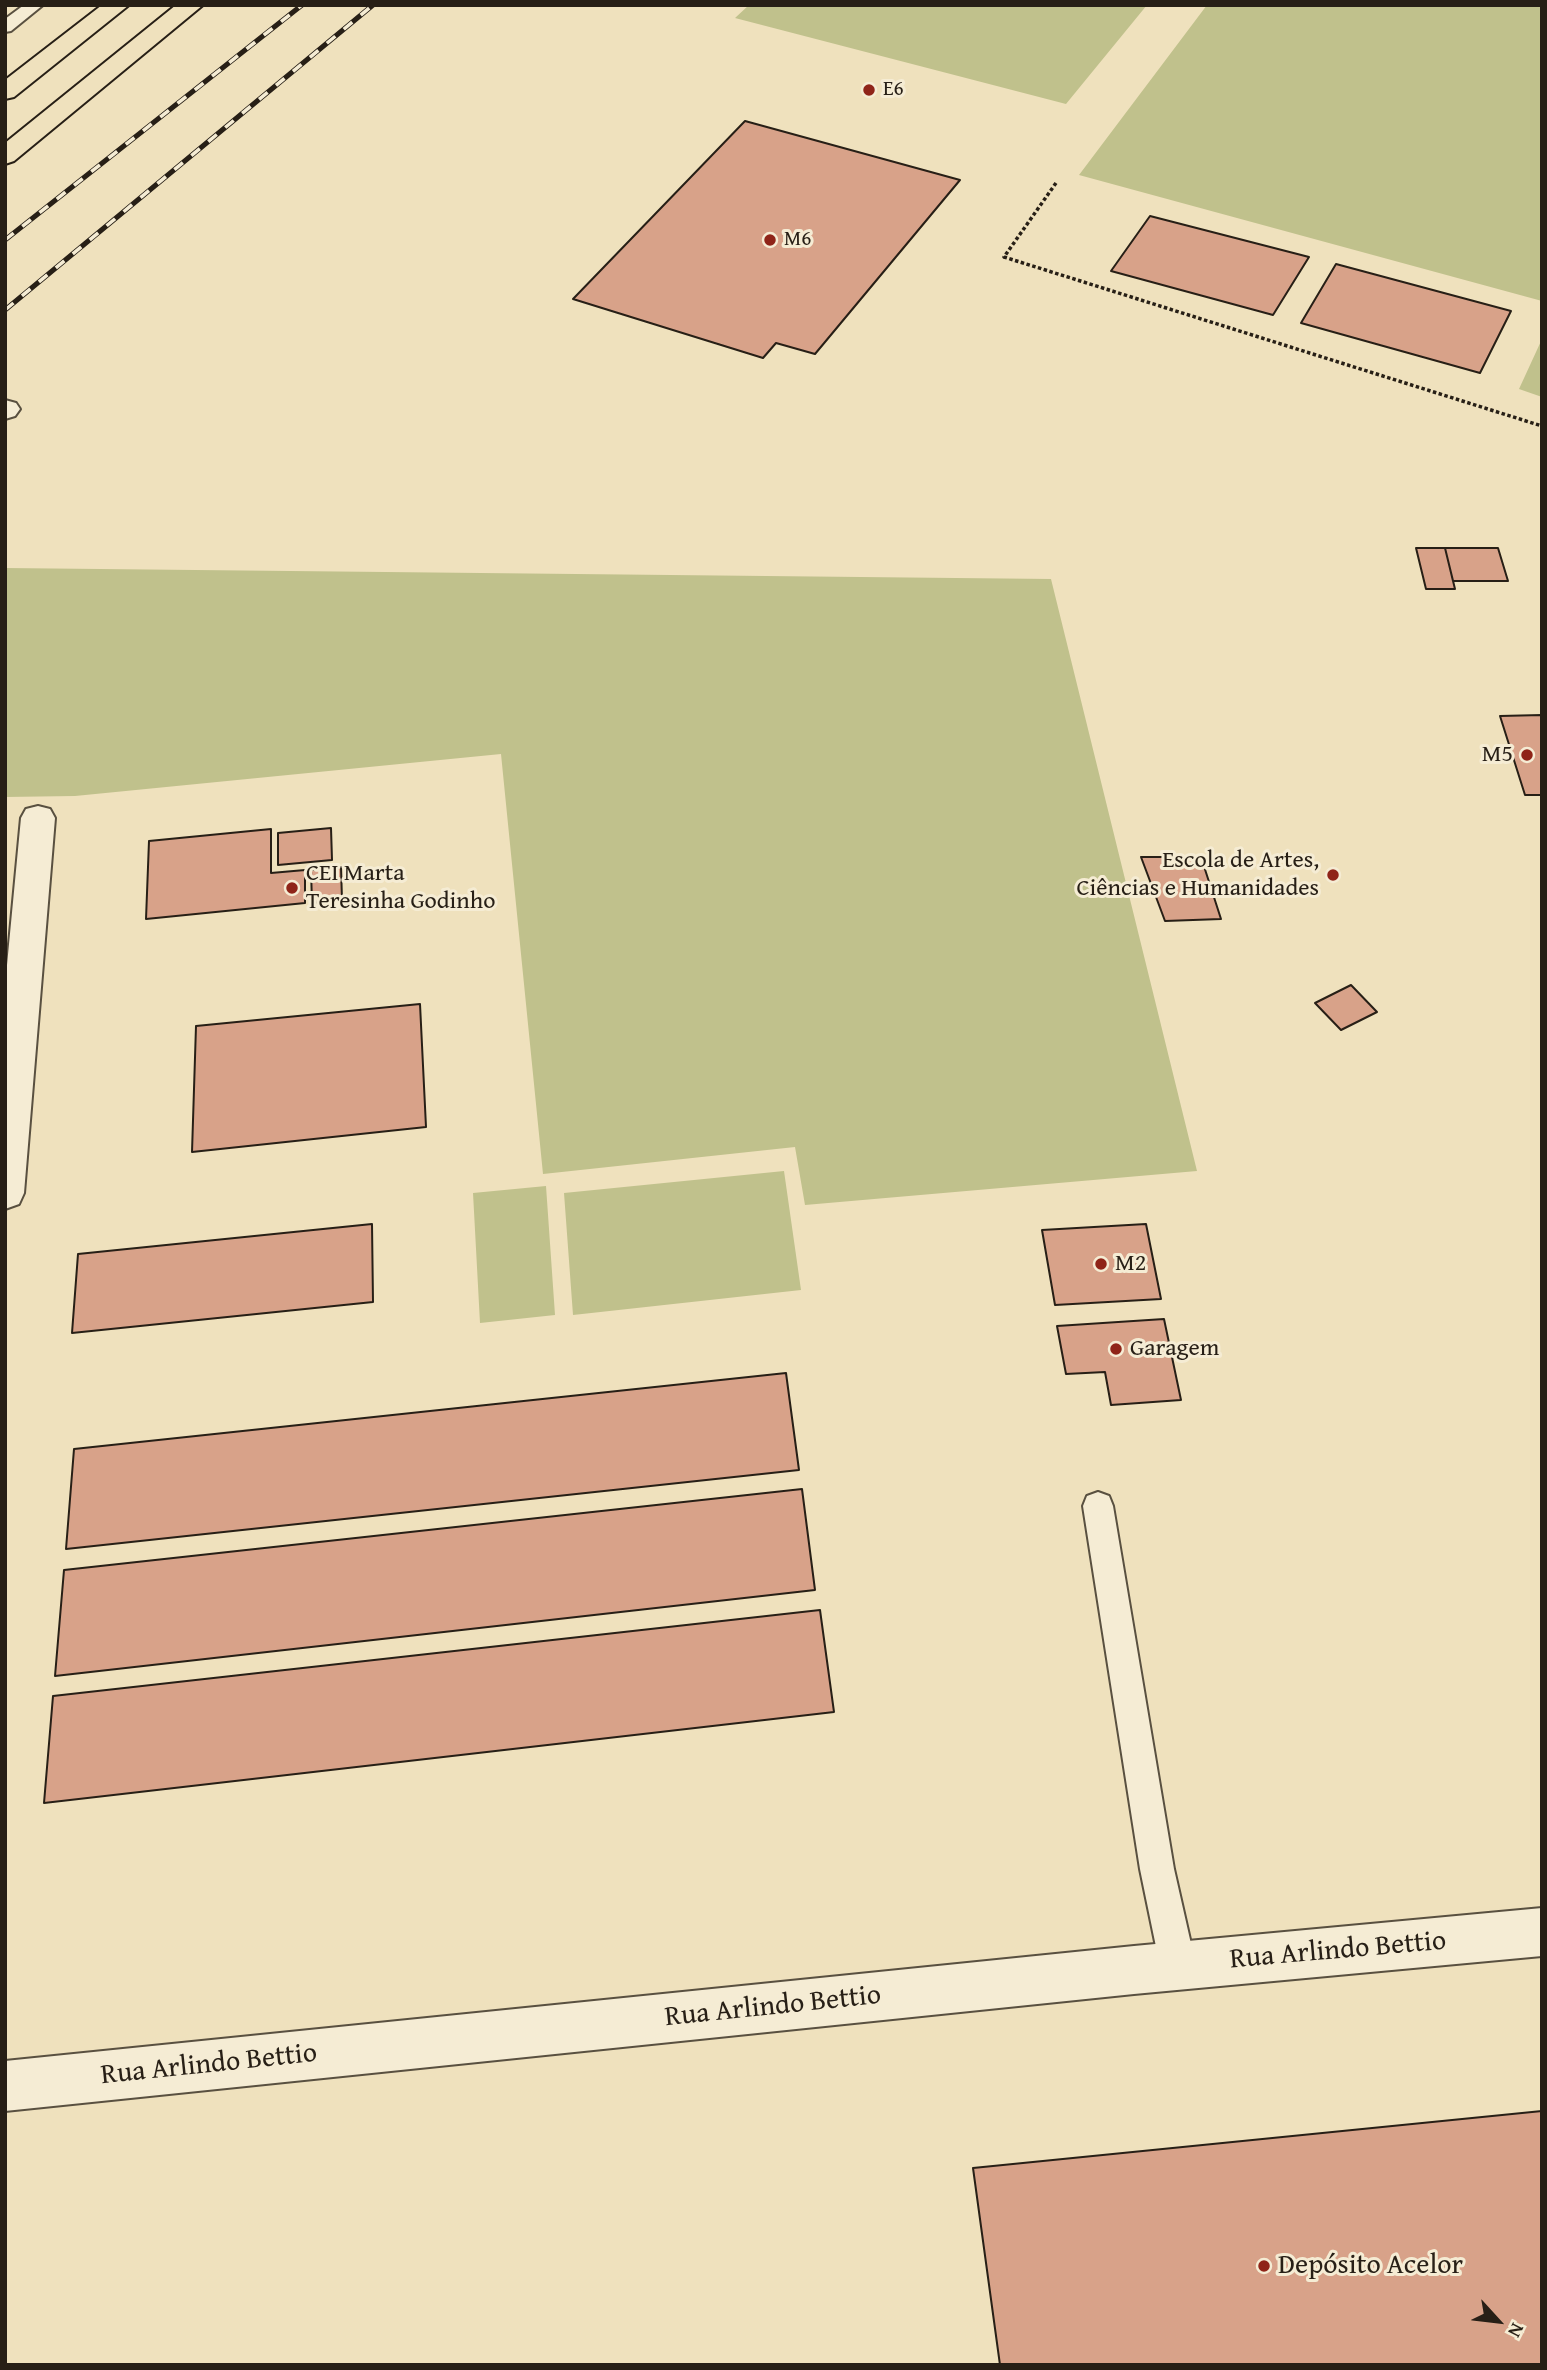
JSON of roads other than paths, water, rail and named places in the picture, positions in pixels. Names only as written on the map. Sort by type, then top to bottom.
[{"type":"main road","points":[[5,92],[117,5]]},
{"type":"main road","points":[[5,156],[191,5]]},
{"type":"street","points":[[5,1194],[38,818]]},
{"type":"street","name":"Rua Arlindo Bettio","points":[[5,2086],[1178,1966],[1542,1932]]},
{"type":"lane","points":[[5,27],[35,5]]},
{"type":"lane","points":[[1098,1506],[1157,1869],[1178,1966]]},
{"type":"railway","points":[[5,240],[302,5]]},
{"type":"railway","points":[[5,310],[373,5]]},
{"type":"place","name":"E6","points":[[869,90]]},
{"type":"place","name":"M6","points":[[770,240]]},
{"type":"place","name":"M5","points":[[1527,755]]},
{"type":"place","name":"Escola de Artes, Ciências e Humanidades","points":[[1333,875]]},
{"type":"place","name":"CEI Marta Teresinha Godinho","points":[[292,888]]},
{"type":"place","name":"M2","points":[[1101,1264]]},
{"type":"place","name":"Garagem","points":[[1116,1349]]},
{"type":"place","name":"Depósito Acelor","points":[[1264,2266]]}]
